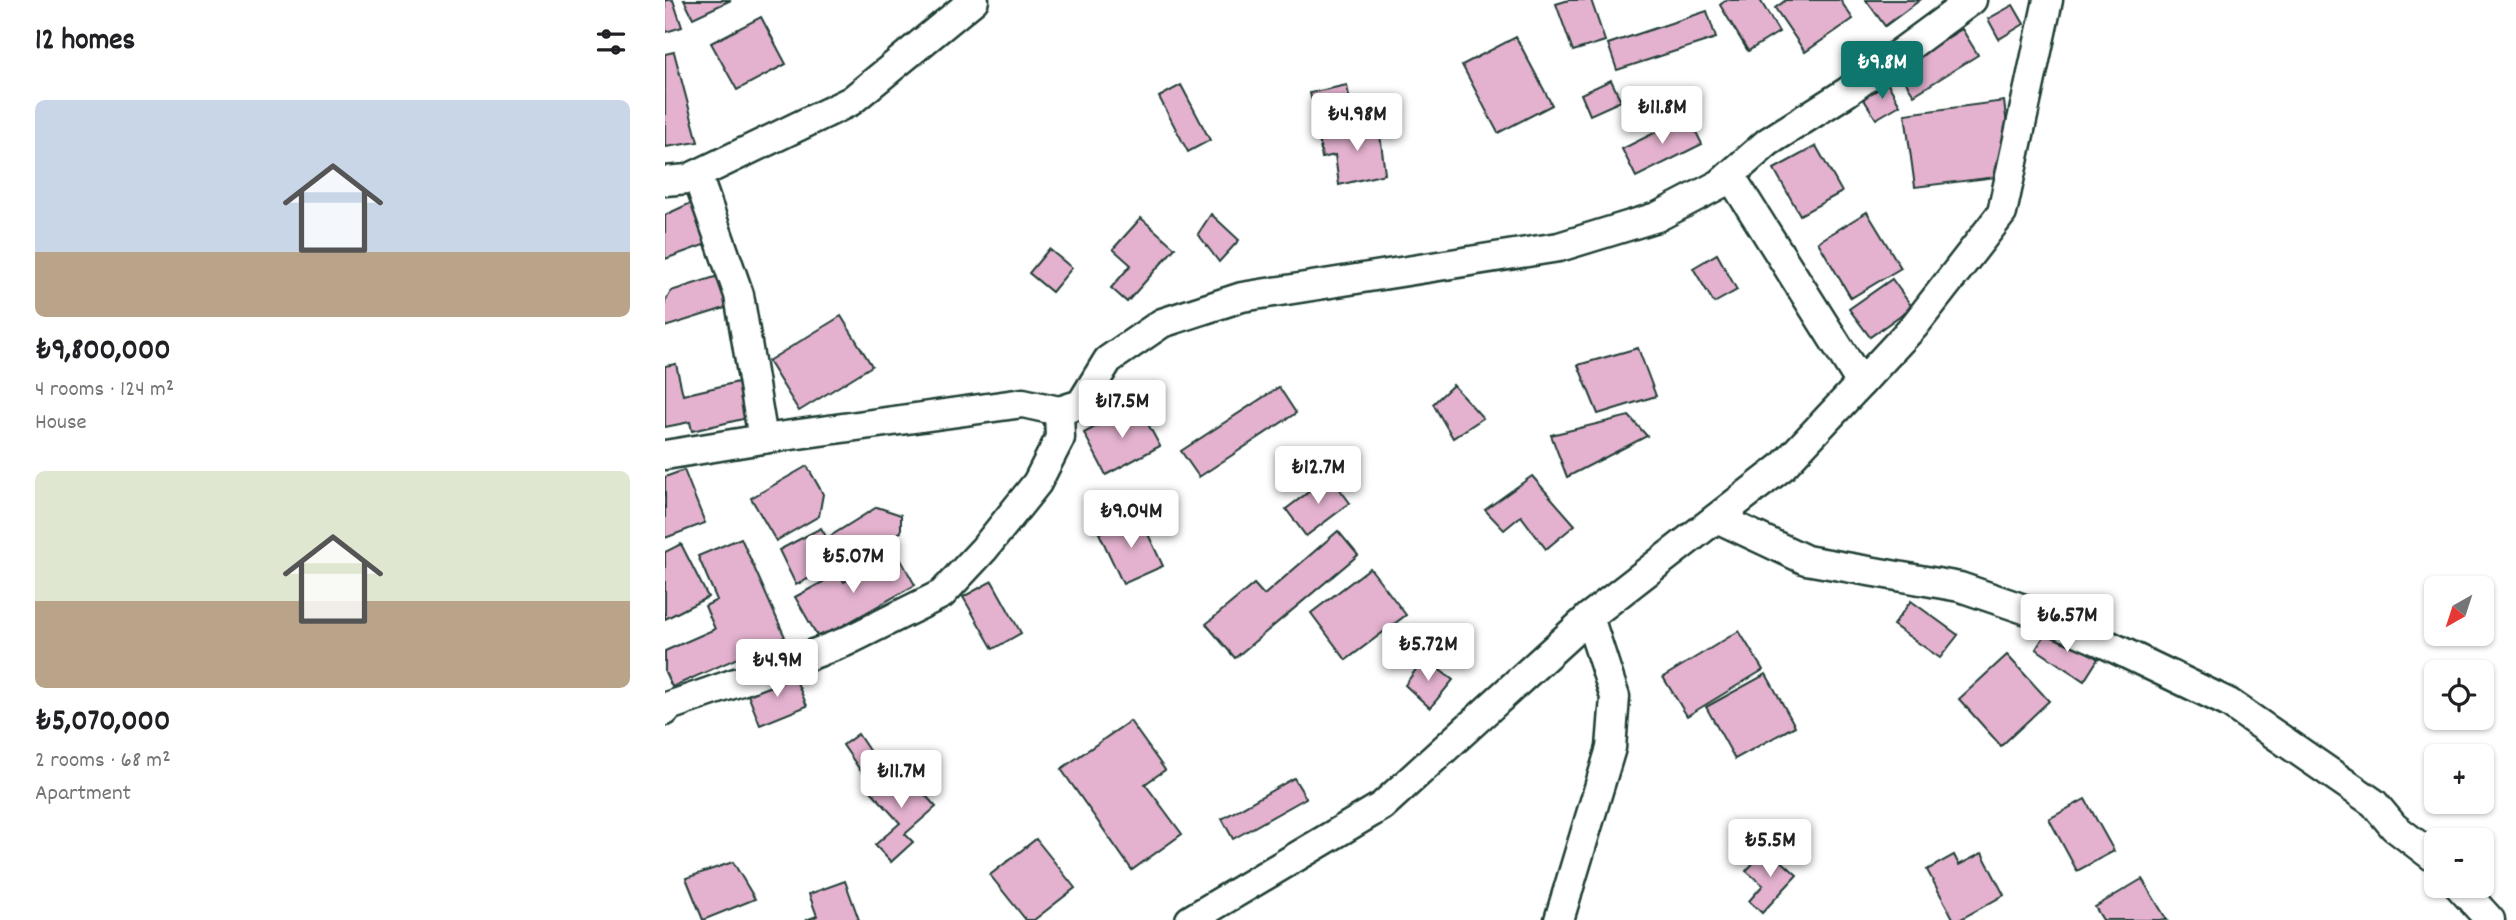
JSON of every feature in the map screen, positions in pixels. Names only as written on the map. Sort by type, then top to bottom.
[{"type":"street","points":[[665,181],[688,179],[851,101],[974,0]]},
{"type":"street","points":[[665,456],[763,439],[1023,403],[1059,411],[1081,404],[1108,360],[1162,323],[1242,297],[1559,247],[1657,217],[1720,184],[1768,142],[1847,92],[1972,0]]},
{"type":"street","points":[[1190,920],[1382,806],[1589,617],[1782,467],[1861,383],[1915,325],[2001,213],[2048,0]]},
{"type":"street","points":[[697,175],[740,295],[763,439]]},
{"type":"street","points":[[1730,175],[1861,383]]},
{"type":"street","points":[[667,705],[747,679],[845,642],[942,594],[984,549],[1037,483],[1060,438],[1059,411]]},
{"type":"street","points":[[1717,518],[1806,559],[1960,587],[2036,612],[2120,650],[2229,703],[2374,803],[2394,827],[2424,850]]},
{"type":"street","points":[[1559,920],[1611,748],[1615,697],[1589,617]]},
{"type":"street","points":[[2470,898],[2490,920]]},
{"type":"building","points":[[665,0],[673,0],[682,27],[666,32]]},
{"type":"building","points":[[684,0],[731,0],[693,18]]},
{"type":"building","points":[[1569,0],[1591,0],[1605,41],[1573,51],[1556,4]]},
{"type":"building","points":[[1726,0],[1760,0],[1779,32],[1748,51],[1720,5]]},
{"type":"building","points":[[1786,0],[1840,0],[1853,19],[1805,52],[1775,8]]},
{"type":"building","points":[[1866,0],[1920,0],[1885,26]]},
{"type":"building","points":[[2013,5],[2024,24],[1999,39],[1988,19]]},
{"type":"building","points":[[1707,11],[1716,38],[1617,70],[1608,44]]},
{"type":"building","points":[[761,17],[786,64],[737,90],[711,43]]},
{"type":"building","points":[[1962,29],[1978,55],[1914,95],[1897,69]]},
{"type":"building","points":[[1516,37],[1552,105],[1498,133],[1462,65]]},
{"type":"building","points":[[674,52],[698,142],[665,147],[665,54]]},
{"type":"building","points":[[1611,80],[1621,101],[1590,115],[1581,94]]},
{"type":"building","points":[[1888,84],[1900,105],[1876,119],[1863,98]]},
{"type":"building","points":[[1181,85],[1210,140],[1188,152],[1159,97]]},
{"type":"building","points":[[1347,85],[1354,126],[1319,133],[1310,93]]},
{"type":"building","points":[[2004,101],[2013,175],[1915,187],[1905,114]]},
{"type":"building","points":[[1688,116],[1702,144],[1636,177],[1622,149]]},
{"type":"building","points":[[1378,118],[1385,174],[1339,185],[1335,155],[1322,158],[1319,139],[1359,132],[1358,120]]},
{"type":"building","points":[[1816,146],[1842,192],[1800,215],[1774,169]]},
{"type":"building","points":[[695,201],[712,242],[665,259],[665,215]]},
{"type":"building","points":[[1867,212],[1901,268],[1851,298],[1818,242]]},
{"type":"building","points":[[1211,214],[1239,240],[1219,262],[1198,234]]},
{"type":"building","points":[[1141,218],[1175,248],[1127,302],[1111,288],[1131,265],[1113,249]]},
{"type":"building","points":[[1049,249],[1072,268],[1052,292],[1029,273]]},
{"type":"building","points":[[1717,254],[1737,290],[1714,303],[1693,268]]},
{"type":"building","points":[[718,276],[728,307],[665,327],[665,302],[671,291]]},
{"type":"building","points":[[1892,279],[1912,307],[1870,337],[1849,309]]},
{"type":"building","points":[[841,316],[872,366],[799,411],[768,361]]},
{"type":"building","points":[[1638,348],[1656,396],[1598,414],[1578,365]]},
{"type":"building","points":[[676,364],[683,395],[738,382],[747,418],[692,431],[690,422],[665,427],[665,366]]},
{"type":"building","points":[[1453,385],[1483,418],[1453,438],[1433,404]]},
{"type":"building","points":[[1279,387],[1296,413],[1199,477],[1181,451]]},
{"type":"building","points":[[1137,404],[1160,446],[1106,475],[1084,433]]},
{"type":"building","points":[[1629,416],[1647,436],[1567,477],[1551,435]]},
{"type":"building","points":[[807,466],[823,494],[819,516],[776,541],[751,498]]},
{"type":"building","points":[[684,470],[705,523],[665,538],[665,477]]},
{"type":"building","points":[[1330,476],[1350,503],[1306,536],[1286,509]]},
{"type":"building","points":[[1532,476],[1575,525],[1546,549],[1521,516],[1504,530],[1485,510]]},
{"type":"building","points":[[877,507],[901,515],[901,532],[796,585],[779,550],[821,528],[827,538]]},
{"type":"building","points":[[1139,515],[1163,566],[1123,584],[1099,533]]},
{"type":"building","points":[[1338,531],[1358,555],[1235,658],[1206,624],[1254,584],[1264,595]]},
{"type":"building","points":[[741,538],[785,637],[672,687],[665,672],[665,651],[715,629],[705,606],[717,600],[698,556]]},
{"type":"building","points":[[681,544],[708,597],[665,619],[665,552]]},
{"type":"building","points":[[897,553],[915,585],[819,639],[795,597],[839,573],[844,582]]},
{"type":"building","points":[[1370,568],[1406,615],[1346,660],[1311,613]]},
{"type":"building","points":[[992,581],[1021,633],[993,649],[963,597]]},
{"type":"building","points":[[1911,601],[1958,635],[1940,658],[1893,625]]},
{"type":"building","points":[[2050,627],[2098,659],[2084,681],[2036,649]]},
{"type":"building","points":[[1739,631],[1763,670],[1687,716],[1663,677]]},
{"type":"building","points":[[2007,655],[2049,701],[2001,746],[1959,699]]},
{"type":"building","points":[[1424,658],[1453,680],[1430,708],[1405,685]]},
{"type":"building","points":[[793,673],[807,706],[760,725],[747,692]]},
{"type":"building","points":[[1766,674],[1795,726],[1735,759],[1706,707]]},
{"type":"building","points":[[1130,721],[1165,770],[1145,784],[1182,834],[1132,870],[1061,769]]},
{"type":"building","points":[[858,734],[884,773],[869,783],[843,745]]},
{"type":"building","points":[[899,766],[936,807],[905,834],[913,842],[891,862],[875,845],[900,823],[871,791]]},
{"type":"building","points":[[1294,778],[1306,798],[1233,839],[1222,819]]},
{"type":"building","points":[[2085,799],[2114,851],[2077,871],[2049,819]]},
{"type":"building","points":[[1036,839],[1075,888],[1034,920],[1026,920],[990,875]]},
{"type":"building","points":[[1767,848],[1797,875],[1762,913],[1749,901],[1763,885],[1746,871]]},
{"type":"building","points":[[1982,853],[2004,895],[1959,920],[1954,920],[1927,870],[1954,855],[1959,865]]},
{"type":"building","points":[[733,862],[755,899],[703,920],[686,878]]},
{"type":"building","points":[[2142,879],[2167,920],[2103,920],[2095,907]]},
{"type":"building","points":[[845,881],[859,920],[806,920],[817,916],[809,894]]}]
